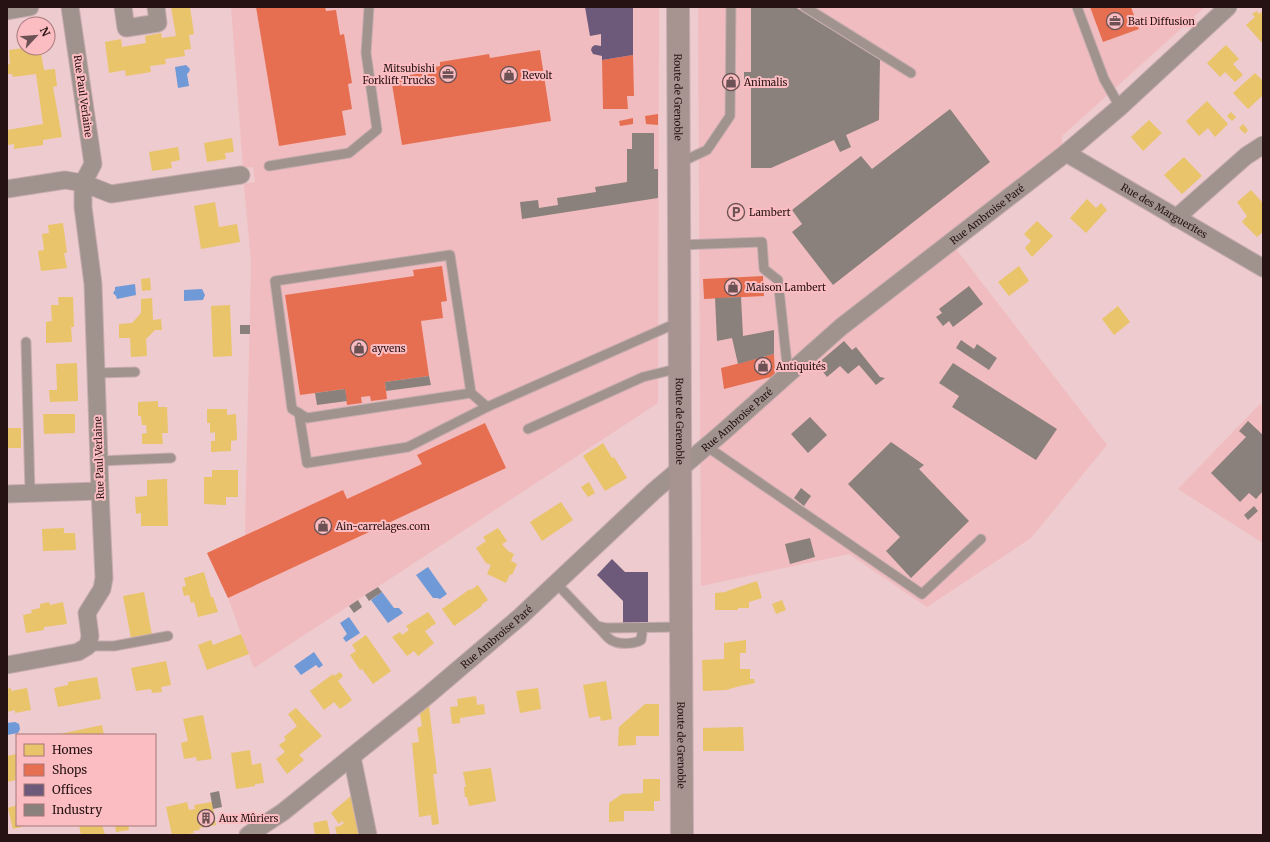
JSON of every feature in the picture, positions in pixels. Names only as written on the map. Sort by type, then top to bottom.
[{"type":"main road","name":"Route de Grenoble","points":[[678,7],[682,835]]},
{"type":"street","points":[[7,10],[30,7]]},
{"type":"street","name":"Rue Paul Verlaine","points":[[70,7],[93,164],[83,183],[83,207],[94,284],[104,578],[102,589],[87,613],[90,636],[88,646]]},
{"type":"street","points":[[123,7],[126,28],[158,23],[156,7]]},
{"type":"street","name":"Rue Ambroise Paré","points":[[248,835],[283,812],[352,757],[515,621],[680,468],[841,327],[1066,153],[1120,107],[1228,7]]},
{"type":"street","points":[[1176,218],[1246,156],[1263,145]]},
{"type":"street","name":"Rue des Marguerites","points":[[1066,153],[1263,268]]},
{"type":"street","points":[[7,189],[65,180],[83,183],[111,194],[241,175]]},
{"type":"street","points":[[7,494],[100,491]]},
{"type":"street","points":[[7,665],[78,652],[88,646]]},
{"type":"street","points":[[352,757],[368,835]]},
{"type":"lane","points":[[269,166],[349,153],[377,130],[366,53],[369,7]]},
{"type":"lane","points":[[679,163],[707,150],[730,116],[731,7]]},
{"type":"lane","points":[[806,7],[911,73]]},
{"type":"lane","points":[[1077,7],[1104,79],[1120,107]]},
{"type":"lane","points":[[680,246],[762,242],[764,269],[778,280],[788,374]]},
{"type":"lane","points":[[471,392],[307,418],[292,409],[274,281],[450,255],[471,392],[488,406]]},
{"type":"lane","points":[[300,413],[307,463],[408,447],[488,406],[680,322]]},
{"type":"lane","points":[[26,342],[30,494]]},
{"type":"lane","points":[[528,429],[643,377],[680,368]]},
{"type":"lane","points":[[97,373],[134,372]]},
{"type":"lane","points":[[706,446],[922,594],[981,539]]},
{"type":"lane","points":[[99,461],[171,458]]},
{"type":"lane","points":[[556,583],[612,641],[636,642],[641,640],[642,633]]},
{"type":"lane","points":[[597,626],[606,628],[681,627]]},
{"type":"lane","points":[[88,646],[114,646],[168,636]]},
{"type":"shaded area","points":[[231,7],[659,7],[658,403],[254,668],[228,598],[207,553],[245,535],[251,263],[244,184],[255,182],[253,167],[243,168]]},
{"type":"shaded area","points":[[698,7],[1205,7],[1062,136],[1062,168],[956,249],[1107,445],[1031,538],[927,607],[849,554],[701,586]]},
{"type":"shaded area","points":[[1260,404],[1263,407],[1263,543],[1178,489]]},
{"type":"water","points":[[186,65],[190,69],[187,74],[189,86],[178,88],[175,67]]},
{"type":"water","points":[[135,284],[136,295],[117,299],[113,293],[115,287]]},
{"type":"water","points":[[202,289],[205,295],[203,300],[184,301],[184,290]]},
{"type":"water","points":[[428,567],[447,594],[440,599],[433,598],[416,575]]},
{"type":"water","points":[[382,592],[394,608],[399,608],[403,613],[388,623],[371,600]]},
{"type":"water","points":[[349,617],[360,633],[346,642],[343,638],[347,634],[340,623]]},
{"type":"water","points":[[314,652],[323,665],[319,668],[316,665],[301,675],[294,666]]},
{"type":"water","points":[[15,722],[19,724],[20,729],[18,733],[7,735],[7,723]]},
{"type":"building: Homes","points":[[171,7],[190,7],[194,34],[189,35],[191,49],[184,50],[185,56],[165,59],[166,64],[150,66],[151,72],[126,76],[125,70],[109,73],[105,42],[121,39],[122,47],[146,43],[145,36],[161,33],[162,38],[176,36]]},
{"type":"building: Homes","points":[[1257,11],[1259,14],[1263,11],[1263,44],[1246,25],[1255,17],[1252,14]]},
{"type":"building: Homes","points":[[1226,45],[1239,59],[1233,64],[1243,75],[1235,82],[1225,72],[1220,77],[1207,63]]},
{"type":"building: Homes","points":[[16,49],[16,56],[41,56],[44,70],[55,69],[57,86],[53,87],[62,137],[43,140],[43,145],[14,149],[14,144],[7,145],[7,130],[43,124],[36,74],[13,77],[12,74],[7,74],[7,65],[10,64],[9,50]]},
{"type":"building: Homes","points":[[1255,73],[1263,81],[1263,95],[1248,109],[1233,93]]},
{"type":"building: Homes","points":[[1207,101],[1228,124],[1215,137],[1208,128],[1199,136],[1186,121]]},
{"type":"building: Homes","points":[[1231,112],[1236,117],[1232,121],[1227,116]]},
{"type":"building: Homes","points":[[1149,120],[1162,133],[1143,151],[1131,137]]},
{"type":"building: Homes","points":[[1243,124],[1248,130],[1245,134],[1239,128]]},
{"type":"building: Homes","points":[[232,138],[234,152],[225,153],[226,159],[207,162],[204,143]]},
{"type":"building: Homes","points":[[178,147],[180,160],[171,162],[172,168],[152,171],[149,152]]},
{"type":"building: Homes","points":[[1184,157],[1202,176],[1182,194],[1164,175]]},
{"type":"building: Homes","points":[[1251,190],[1263,203],[1263,232],[1257,237],[1242,222],[1247,216],[1237,202]]},
{"type":"building: Homes","points":[[1087,199],[1096,208],[1101,203],[1107,210],[1086,233],[1070,218]]},
{"type":"building: Homes","points":[[215,202],[219,227],[237,224],[240,242],[201,249],[194,206]]},
{"type":"building: Homes","points":[[1037,221],[1053,236],[1032,257],[1025,248],[1031,241],[1024,234]]},
{"type":"building: Homes","points":[[63,223],[67,253],[64,253],[67,268],[41,271],[38,251],[44,250],[42,234],[49,233],[48,225]]},
{"type":"building: Homes","points":[[1019,266],[1029,281],[1009,296],[998,282]]},
{"type":"building: Homes","points":[[150,278],[151,290],[142,291],[141,279]]},
{"type":"building: Homes","points":[[58,297],[73,297],[74,327],[71,327],[72,342],[46,343],[46,322],[52,321],[51,305],[59,305]]},
{"type":"building: Homes","points":[[152,298],[153,320],[161,319],[162,330],[155,330],[146,339],[147,356],[131,357],[130,338],[119,338],[119,324],[132,323],[141,313],[141,299]]},
{"type":"building: Homes","points":[[230,305],[232,356],[213,357],[211,306]]},
{"type":"building: Homes","points":[[1118,306],[1130,322],[1114,335],[1102,319]]},
{"type":"building: Homes","points":[[77,363],[78,401],[50,402],[49,390],[57,390],[56,364]]},
{"type":"building: Homes","points":[[158,401],[158,407],[167,407],[168,433],[162,433],[163,444],[142,444],[142,434],[147,433],[146,425],[142,425],[141,416],[138,416],[138,402]]},
{"type":"building: Homes","points":[[207,409],[227,409],[227,415],[236,414],[237,440],[231,441],[231,451],[211,452],[211,441],[215,441],[215,432],[210,433],[210,423],[207,423]]},
{"type":"building: Homes","points":[[43,414],[75,414],[75,433],[44,434]]},
{"type":"building: Homes","points":[[7,428],[21,428],[21,448],[7,448]]},
{"type":"building: Homes","points":[[603,443],[627,478],[605,491],[583,456]]},
{"type":"building: Homes","points":[[212,470],[238,470],[238,497],[226,497],[226,505],[204,504],[204,477],[212,477]]},
{"type":"building: Homes","points":[[167,479],[168,526],[141,526],[141,513],[136,514],[135,497],[147,496],[147,480]]},
{"type":"building: Homes","points":[[589,482],[595,493],[588,497],[581,487]]},
{"type":"building: Homes","points":[[561,502],[573,520],[542,541],[530,522]]},
{"type":"building: Homes","points":[[64,528],[64,533],[75,533],[76,550],[43,551],[42,529]]},
{"type":"building: Homes","points":[[498,528],[507,541],[502,544],[508,551],[514,554],[511,561],[517,564],[506,583],[487,574],[491,565],[486,563],[476,548],[486,541],[483,537]]},
{"type":"building: Homes","points":[[204,572],[211,597],[213,597],[218,612],[198,617],[194,602],[191,603],[189,595],[184,596],[182,587],[186,586],[184,578]]},
{"type":"building: Homes","points":[[757,581],[762,598],[749,602],[749,608],[738,608],[738,610],[715,610],[715,593],[726,592]]},
{"type":"building: Homes","points":[[478,585],[488,600],[454,626],[442,609]]},
{"type":"building: Homes","points":[[144,592],[152,635],[131,638],[123,596]]},
{"type":"building: Homes","points":[[782,600],[786,610],[776,614],[772,604]]},
{"type":"building: Homes","points":[[49,602],[50,605],[63,602],[67,624],[44,627],[44,630],[26,633],[23,615],[32,613],[31,610],[40,608],[40,604]]},
{"type":"building: Homes","points":[[428,612],[436,623],[425,631],[434,643],[418,656],[414,651],[407,656],[392,637],[400,632],[402,635],[409,630],[406,626]]},
{"type":"building: Homes","points":[[241,634],[249,654],[207,670],[198,645],[211,640],[213,645]]},
{"type":"building: Homes","points":[[366,635],[391,671],[373,684],[362,669],[360,670],[350,655],[356,651],[352,645]]},
{"type":"building: Homes","points":[[746,640],[746,653],[740,653],[740,669],[750,669],[750,679],[754,679],[755,683],[726,690],[703,691],[702,660],[724,659],[724,643]]},
{"type":"building: Homes","points":[[166,661],[171,685],[161,687],[162,692],[152,693],[151,689],[136,691],[131,668]]},
{"type":"building: Homes","points":[[340,672],[343,676],[338,681],[352,700],[340,709],[334,702],[324,710],[310,691],[333,674],[334,676]]},
{"type":"building: Homes","points":[[97,677],[101,699],[58,707],[54,688],[68,685],[68,682]]},
{"type":"building: Homes","points":[[606,681],[612,719],[601,721],[600,716],[589,718],[583,685]]},
{"type":"building: Homes","points":[[11,688],[11,691],[27,688],[31,710],[15,713],[15,710],[7,712],[7,689]]},
{"type":"building: Homes","points":[[538,688],[541,709],[520,713],[516,691]]},
{"type":"building: Homes","points":[[476,696],[477,705],[484,704],[485,714],[460,718],[460,723],[452,724],[450,707],[458,706],[457,699]]},
{"type":"building: Homes","points":[[645,704],[659,704],[659,736],[636,736],[636,745],[618,746],[619,727]]},
{"type":"building: Homes","points":[[429,706],[437,774],[433,774],[439,824],[432,825],[431,815],[419,817],[412,743],[419,742],[417,728],[422,726],[420,714]]},
{"type":"building: Homes","points":[[296,708],[322,736],[299,755],[304,760],[287,774],[276,759],[285,752],[279,745],[286,740],[284,737],[297,726],[288,714]]},
{"type":"building: Homes","points":[[203,715],[212,759],[197,761],[196,757],[184,759],[181,743],[188,741],[183,719]]},
{"type":"building: Homes","points":[[102,725],[104,734],[60,734]]},
{"type":"building: Homes","points":[[743,727],[744,751],[703,751],[703,728]]},
{"type":"building: Homes","points":[[250,750],[252,765],[261,763],[264,783],[236,789],[231,753]]},
{"type":"building: Homes","points":[[16,754],[16,780],[7,782],[7,756]]},
{"type":"building: Homes","points":[[491,768],[496,801],[469,806],[467,797],[465,797],[464,787],[466,787],[463,772]]},
{"type":"building: Homes","points":[[643,779],[660,779],[660,801],[654,801],[654,811],[624,811],[624,821],[609,822],[609,803],[622,794],[643,793]]},
{"type":"building: Homes","points":[[352,795],[360,835],[337,835],[335,827],[344,823],[342,821],[339,824],[331,813]]},
{"type":"building: Homes","points":[[187,802],[189,810],[195,809],[194,805],[212,802],[216,825],[199,828],[200,830],[193,831],[194,833],[172,835],[166,807]]},
{"type":"building: Homes","points":[[16,805],[16,826],[25,826],[13,829],[8,808]]},
{"type":"building: Homes","points":[[327,820],[330,835],[315,835],[313,823]]},
{"type":"building: Homes","points":[[79,826],[102,826],[105,835],[81,835]]},
{"type":"building: Homes","points":[[115,826],[128,826],[129,830],[116,832]]},
{"type":"building: Shops","points":[[256,7],[325,7],[326,11],[336,10],[340,35],[344,34],[352,83],[348,84],[352,109],[342,111],[346,135],[279,146]]},
{"type":"building: Shops","points":[[1090,7],[1131,7],[1139,29],[1103,42]]},
{"type":"building: Shops","points":[[540,50],[551,121],[402,145],[391,78],[416,74],[415,70],[440,66],[440,62],[489,54],[490,58]]},
{"type":"building: Shops","points":[[633,55],[634,96],[627,96],[628,109],[603,109],[602,60]]},
{"type":"building: Shops","points":[[658,114],[658,125],[646,124],[645,116]]},
{"type":"building: Shops","points":[[633,118],[633,124],[620,126],[619,121]]},
{"type":"building: Shops","name":"ayvens","points":[[442,266],[447,301],[441,302],[443,318],[421,321],[429,376],[385,382],[387,399],[371,401],[370,396],[361,397],[362,403],[347,405],[345,389],[300,395],[285,295],[414,276],[413,270]]},
{"type":"building: Shops","name":"Maison Lambert","points":[[763,276],[764,296],[704,299],[703,279]]},
{"type":"building: Shops","points":[[774,354],[775,376],[724,389],[721,368]]},
{"type":"building: Shops","name":"Ain-carrelages.com","points":[[485,423],[506,468],[228,598],[207,553],[343,490],[347,499],[422,464],[417,455]]},
{"type":"building: Offices","points":[[585,7],[633,7],[633,55],[602,60],[602,56],[593,54],[591,50],[592,47],[595,45],[601,46],[601,34],[590,36]]},
{"type":"building: Offices","points":[[612,559],[625,572],[648,572],[648,624],[623,624],[623,601],[597,575]]},
{"type":"building: Industry","points":[[751,7],[795,7],[880,59],[879,120],[846,135],[851,147],[840,152],[834,140],[771,168],[751,168],[751,88],[744,87],[744,72],[751,72]]},
{"type":"building: Industry","points":[[950,109],[990,162],[833,285],[792,232],[802,224],[792,210],[861,156],[872,169]]},
{"type":"building: Industry","points":[[632,133],[654,133],[654,169],[658,169],[658,198],[522,219],[520,202],[538,200],[539,208],[558,205],[557,198],[596,192],[595,187],[627,182],[627,149],[632,149]]},
{"type":"building: Industry","points":[[969,286],[983,304],[953,327],[949,321],[943,326],[936,317],[942,313],[939,309]]},
{"type":"building: Industry","points":[[741,297],[743,336],[774,330],[774,354],[738,364],[732,338],[717,341],[715,298]]},
{"type":"building: Industry","points":[[240,325],[250,325],[250,334],[240,334]]},
{"type":"building: Industry","points":[[961,340],[974,349],[977,344],[997,358],[989,370],[956,348]]},
{"type":"building: Industry","points":[[844,341],[852,350],[856,347],[880,377],[885,378],[876,385],[859,365],[848,374],[840,366],[827,377],[817,364]]},
{"type":"building: Industry","points":[[953,363],[1057,429],[1036,460],[952,407],[959,396],[939,383]]},
{"type":"building: Industry","points":[[429,376],[431,385],[386,391],[385,382]]},
{"type":"building: Industry","points":[[345,389],[347,401],[317,405],[315,393]]},
{"type":"building: Industry","points":[[810,417],[827,435],[808,453],[791,434]]},
{"type":"building: Industry","points":[[1248,421],[1263,435],[1263,491],[1256,499],[1249,493],[1240,502],[1211,473],[1246,437],[1239,431]]},
{"type":"building: Industry","points":[[891,442],[924,465],[919,469],[969,521],[911,578],[886,551],[900,537],[848,484]]},
{"type":"building: Industry","points":[[801,488],[811,496],[804,506],[794,498]]},
{"type":"building: Industry","points":[[1254,506],[1258,511],[1248,520],[1244,515]]},
{"type":"building: Industry","points":[[810,538],[815,557],[790,564],[785,544]]},
{"type":"building: Industry","points":[[378,587],[382,592],[369,601],[365,595]]},
{"type":"building: Industry","points":[[358,600],[362,607],[354,613],[349,606]]},
{"type":"building: Industry","points":[[219,791],[222,807],[213,809],[210,793]]},
{"type":"place","name":"Bati Diffusion","points":[[1115,21]]},
{"type":"place","name":"Mitsubishi Forklift Trucks","points":[[448,74]]},
{"type":"place","name":"Revolt","points":[[509,75]]},
{"type":"place","name":"Animalis","points":[[731,82]]},
{"type":"place","name":"Lambert","points":[[736,212]]},
{"type":"place","name":"Maison Lambert","points":[[733,287]]},
{"type":"place","name":"ayvens","points":[[359,348]]},
{"type":"place","name":"Antiquités","points":[[763,366]]},
{"type":"place","name":"Ain-carrelages.com","points":[[323,526]]},
{"type":"place","name":"Aux Mûriers","points":[[206,818]]}]
